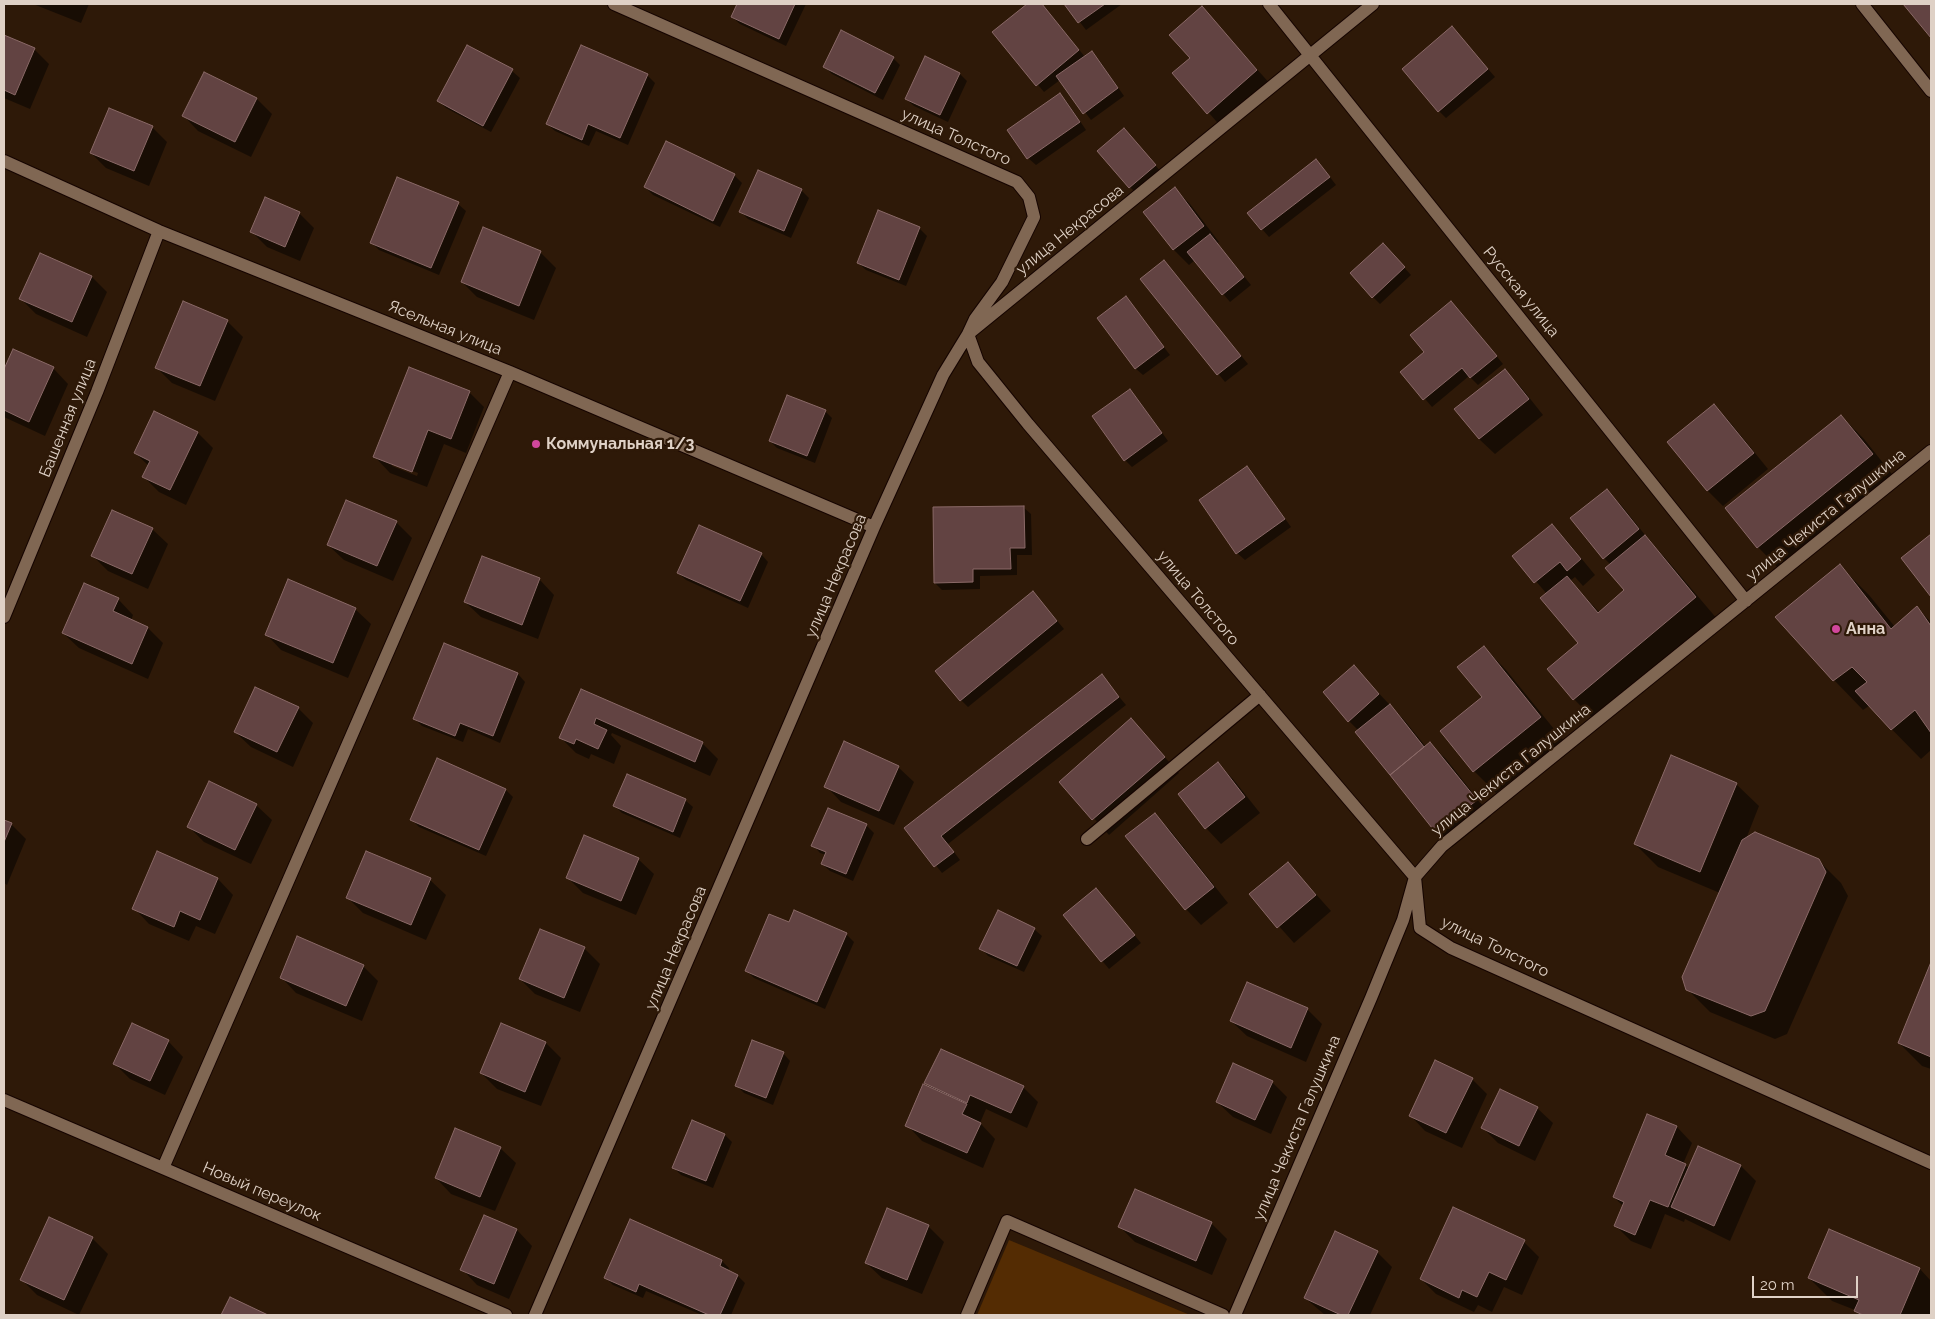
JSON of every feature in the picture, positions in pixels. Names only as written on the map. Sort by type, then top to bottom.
[{"type":"street","name":"улица Толстого","points":[[614,4],[1017,182],[1029,198],[1034,218],[1002,282],[975,319],[968,334],[978,362],[1415,877],[1420,928],[1451,948],[1931,1163]]},
{"type":"street","name":"Русская улица","points":[[1269,4],[1311,54],[1746,601]]},
{"type":"street","name":"улица Некрасова","points":[[535,1315],[874,527],[943,375],[968,334],[1373,4]]},
{"type":"street","points":[[1862,4],[1931,90]]},
{"type":"street","name":"Ясельная улица","points":[[4,161],[159,231],[510,372],[874,527]]},
{"type":"street","name":"Башенная улица","points":[[4,617],[97,392],[159,231]]},
{"type":"street","points":[[164,1168],[510,372]]},
{"type":"street","name":"улица Чекиста Галушкина","points":[[1235,1315],[1371,998],[1403,920],[1415,877],[1442,846],[1931,451]]},
{"type":"street","points":[[1087,839],[1260,696]]},
{"type":"street","name":"Новый переулок","points":[[4,1100],[506,1315]]},
{"type":"street","points":[[967,1315],[1007,1222],[1223,1315]]},
{"type":"shaded area","points":[[1009,1240],[1190,1315],[977,1315]]},
{"type":"building","points":[[737,4],[795,4],[779,39],[731,17]]},
{"type":"building","points":[[1027,4],[1042,4],[1079,50],[1036,86],[992,32]]},
{"type":"building","points":[[1064,4],[1105,4],[1078,23]]},
{"type":"building","points":[[1903,4],[1931,4],[1931,38]]},
{"type":"building","points":[[1202,6],[1257,70],[1207,114],[1172,73],[1190,58],[1169,35]]},
{"type":"building","points":[[1452,26],[1488,69],[1438,112],[1402,69]]},
{"type":"building","points":[[841,30],[894,57],[875,93],[823,67]]},
{"type":"building","points":[[4,35],[35,48],[15,95],[4,90]]},
{"type":"building","points":[[467,45],[513,69],[483,126],[437,101]]},
{"type":"building","points":[[581,45],[648,74],[620,138],[588,124],[582,140],[546,124]]},
{"type":"building","points":[[1092,51],[1118,88],[1083,114],[1056,76]]},
{"type":"building","points":[[925,56],[960,73],[940,115],[905,99]]},
{"type":"building","points":[[204,72],[257,98],[235,142],[182,116]]},
{"type":"building","points":[[1060,93],[1080,122],[1027,159],[1007,130]]},
{"type":"building","points":[[109,108],[153,126],[134,171],[90,153]]},
{"type":"building","points":[[1124,128],[1156,165],[1129,188],[1097,151]]},
{"type":"building","points":[[666,141],[735,174],[713,221],[644,187]]},
{"type":"building","points":[[1316,159],[1330,177],[1261,230],[1247,213]]},
{"type":"building","points":[[758,170],[802,189],[784,231],[739,212]]},
{"type":"building","points":[[397,177],[459,202],[431,268],[370,243]]},
{"type":"building","points":[[1175,187],[1204,226],[1173,250],[1143,212]]},
{"type":"building","points":[[265,197],[300,212],[285,247],[250,232]]},
{"type":"building","points":[[878,210],[920,227],[899,280],[857,263]]},
{"type":"building","points":[[483,227],[541,251],[519,306],[461,282]]},
{"type":"building","points":[[1210,234],[1244,277],[1222,295],[1187,252]]},
{"type":"building","points":[[1383,243],[1405,267],[1372,298],[1350,273]]},
{"type":"building","points":[[40,253],[92,276],[72,322],[19,299]]},
{"type":"building","points":[[1164,260],[1241,356],[1217,375],[1140,279]]},
{"type":"building","points":[[1126,296],[1164,347],[1135,369],[1097,318]]},
{"type":"building","points":[[183,301],[228,320],[200,386],[155,368]]},
{"type":"building","points":[[1451,301],[1497,356],[1470,378],[1462,368],[1423,400],[1400,372],[1424,352],[1410,335]]},
{"type":"building","points":[[13,349],[54,367],[29,422],[4,410],[4,369]]},
{"type":"building","points":[[409,367],[470,391],[451,439],[428,430],[412,472],[373,457]]},
{"type":"building","points":[[1505,369],[1529,399],[1479,439],[1454,409]]},
{"type":"building","points":[[1130,389],[1162,433],[1124,461],[1092,416]]},
{"type":"building","points":[[787,395],[826,410],[807,456],[769,441]]},
{"type":"building","points":[[1714,404],[1754,453],[1707,491],[1667,442]]},
{"type":"building","points":[[154,411],[198,432],[170,490],[142,477],[150,461],[134,453]]},
{"type":"building","points":[[1841,415],[1873,454],[1757,548],[1725,508]]},
{"type":"building","points":[[1247,466],[1285,519],[1236,554],[1199,500]]},
{"type":"building","points":[[1607,489],[1639,529],[1603,559],[1570,518]]},
{"type":"building","points":[[346,500],[397,521],[377,566],[327,545]]},
{"type":"building","points":[[1024,506],[1025,548],[1010,548],[1011,569],[973,569],[973,582],[934,583],[933,507]]},
{"type":"building","points":[[112,510],[153,528],[132,574],[91,556]]},
{"type":"building","points":[[1552,524],[1581,559],[1567,571],[1560,562],[1534,583],[1512,556]]},
{"type":"building","points":[[699,525],[762,553],[740,601],[677,573]]},
{"type":"building","points":[[1931,534],[1931,597],[1901,558]]},
{"type":"building","points":[[1645,535],[1696,597],[1573,700],[1547,669],[1578,643],[1540,598],[1567,576],[1598,613],[1624,590],[1605,568]]},
{"type":"building","points":[[482,556],[540,578],[522,625],[464,602]]},
{"type":"building","points":[[1840,564],[1891,629],[1917,606],[1931,626],[1931,733],[1915,710],[1891,730],[1855,691],[1867,682],[1852,667],[1833,681],[1775,617]]},
{"type":"building","points":[[288,579],[356,608],[333,663],[265,635]]},
{"type":"building","points":[[84,583],[119,598],[113,611],[148,627],[132,664],[62,633]]},
{"type":"building","points":[[1033,591],[1057,621],[960,701],[935,671]]},
{"type":"building","points":[[444,643],[518,673],[493,736],[460,723],[455,736],[413,719]]},
{"type":"building","points":[[1484,646],[1541,717],[1473,772],[1440,731],[1482,697],[1457,667]]},
{"type":"building","points":[[1354,665],[1379,694],[1348,722],[1323,692]]},
{"type":"building","points":[[1102,674],[1119,697],[941,836],[954,852],[934,867],[904,828]]},
{"type":"building","points":[[255,687],[299,707],[277,752],[234,732]]},
{"type":"building","points":[[581,689],[703,742],[695,762],[596,718],[594,724],[607,730],[598,749],[576,739],[574,744],[559,738]]},
{"type":"building","points":[[1390,704],[1424,747],[1390,775],[1355,732]]},
{"type":"building","points":[[1131,718],[1165,757],[1092,820],[1059,782]]},
{"type":"building","points":[[844,741],[899,766],[879,811],[824,787]]},
{"type":"building","points":[[1430,742],[1477,800],[1436,833],[1390,775]]},
{"type":"building","points":[[1671,755],[1737,783],[1700,872],[1634,844]]},
{"type":"building","points":[[437,758],[506,789],[479,850],[410,820]]},
{"type":"building","points":[[1218,762],[1245,797],[1205,829],[1178,794]]},
{"type":"building","points":[[627,774],[686,799],[673,832],[613,806]]},
{"type":"building","points":[[209,781],[257,804],[235,850],[187,827]]},
{"type":"building","points":[[828,808],[867,824],[846,874],[821,864],[826,852],[811,846]]},
{"type":"building","points":[[1155,813],[1214,887],[1185,910],[1125,836]]},
{"type":"building","points":[[4,820],[12,823],[4,842]]},
{"type":"building","points":[[1755,832],[1819,859],[1826,872],[1765,1011],[1751,1016],[1686,990],[1682,977],[1742,840]]},
{"type":"building","points":[[584,835],[639,858],[621,901],[566,878]]},
{"type":"building","points":[[157,851],[218,878],[200,920],[180,911],[174,927],[132,909]]},
{"type":"building","points":[[366,851],[431,878],[411,925],[346,898]]},
{"type":"building","points":[[1288,862],[1316,895],[1277,928],[1249,894]]},
{"type":"building","points":[[1096,888],[1135,935],[1101,962],[1063,915]]},
{"type":"building","points":[[794,910],[847,933],[817,1002],[745,971],[769,914],[789,922]]},
{"type":"building","points":[[998,910],[1035,928],[1017,966],[979,949]]},
{"type":"building","points":[[540,929],[585,947],[564,998],[519,979]]},
{"type":"building","points":[[297,936],[364,965],[346,1006],[280,978]]},
{"type":"building","points":[[1931,962],[1931,1057],[1898,1043]]},
{"type":"building","points":[[1247,982],[1308,1008],[1291,1048],[1230,1021]]},
{"type":"building","points":[[132,1023],[169,1040],[150,1081],[113,1064]]},
{"type":"building","points":[[501,1023],[546,1042],[525,1092],[480,1073]]},
{"type":"building","points":[[752,1040],[784,1052],[766,1098],[735,1086]]},
{"type":"building","points":[[941,1049],[1024,1086],[1011,1113],[970,1095],[967,1103],[924,1083]]},
{"type":"building","points":[[1435,1060],[1473,1078],[1446,1133],[1409,1116]]},
{"type":"building","points":[[1233,1063],[1273,1081],[1255,1120],[1216,1102]]},
{"type":"building","points":[[923,1084],[967,1104],[962,1114],[981,1123],[967,1153],[905,1126]]},
{"type":"building","points":[[1500,1089],[1538,1107],[1519,1146],[1481,1128]]},
{"type":"building","points":[[1647,1114],[1677,1126],[1665,1155],[1686,1164],[1668,1207],[1650,1200],[1635,1235],[1614,1226],[1624,1202],[1613,1197]]},
{"type":"building","points":[[692,1120],[725,1134],[706,1181],[672,1168]]},
{"type":"building","points":[[455,1128],[501,1147],[480,1197],[435,1178]]},
{"type":"building","points":[[1698,1146],[1741,1165],[1714,1226],[1671,1207]]},
{"type":"building","points":[[1135,1189],[1212,1222],[1196,1261],[1118,1227]]},
{"type":"building","points":[[1453,1207],[1525,1240],[1506,1280],[1489,1272],[1477,1297],[1462,1290],[1459,1298],[1420,1279]]},
{"type":"building","points":[[887,1208],[929,1225],[907,1280],[865,1263]]},
{"type":"building","points":[[484,1215],[517,1229],[494,1284],[460,1270]]},
{"type":"building","points":[[49,1217],[93,1237],[64,1300],[20,1280]]},
{"type":"building","points":[[630,1219],[722,1260],[720,1266],[738,1275],[720,1315],[709,1315],[639,1284],[636,1292],[604,1278]]},
{"type":"building","points":[[1829,1229],[1920,1268],[1900,1315],[1863,1315],[1854,1311],[1859,1300],[1808,1278]]},
{"type":"building","points":[[1335,1231],[1378,1251],[1348,1315],[1341,1315],[1304,1298]]},
{"type":"building","points":[[230,1297],[268,1315],[221,1315]]},
{"type":"place","name":"Коммунальная 1/3","points":[[536,444]]},
{"type":"place","name":"Анна","points":[[1836,629]]}]
